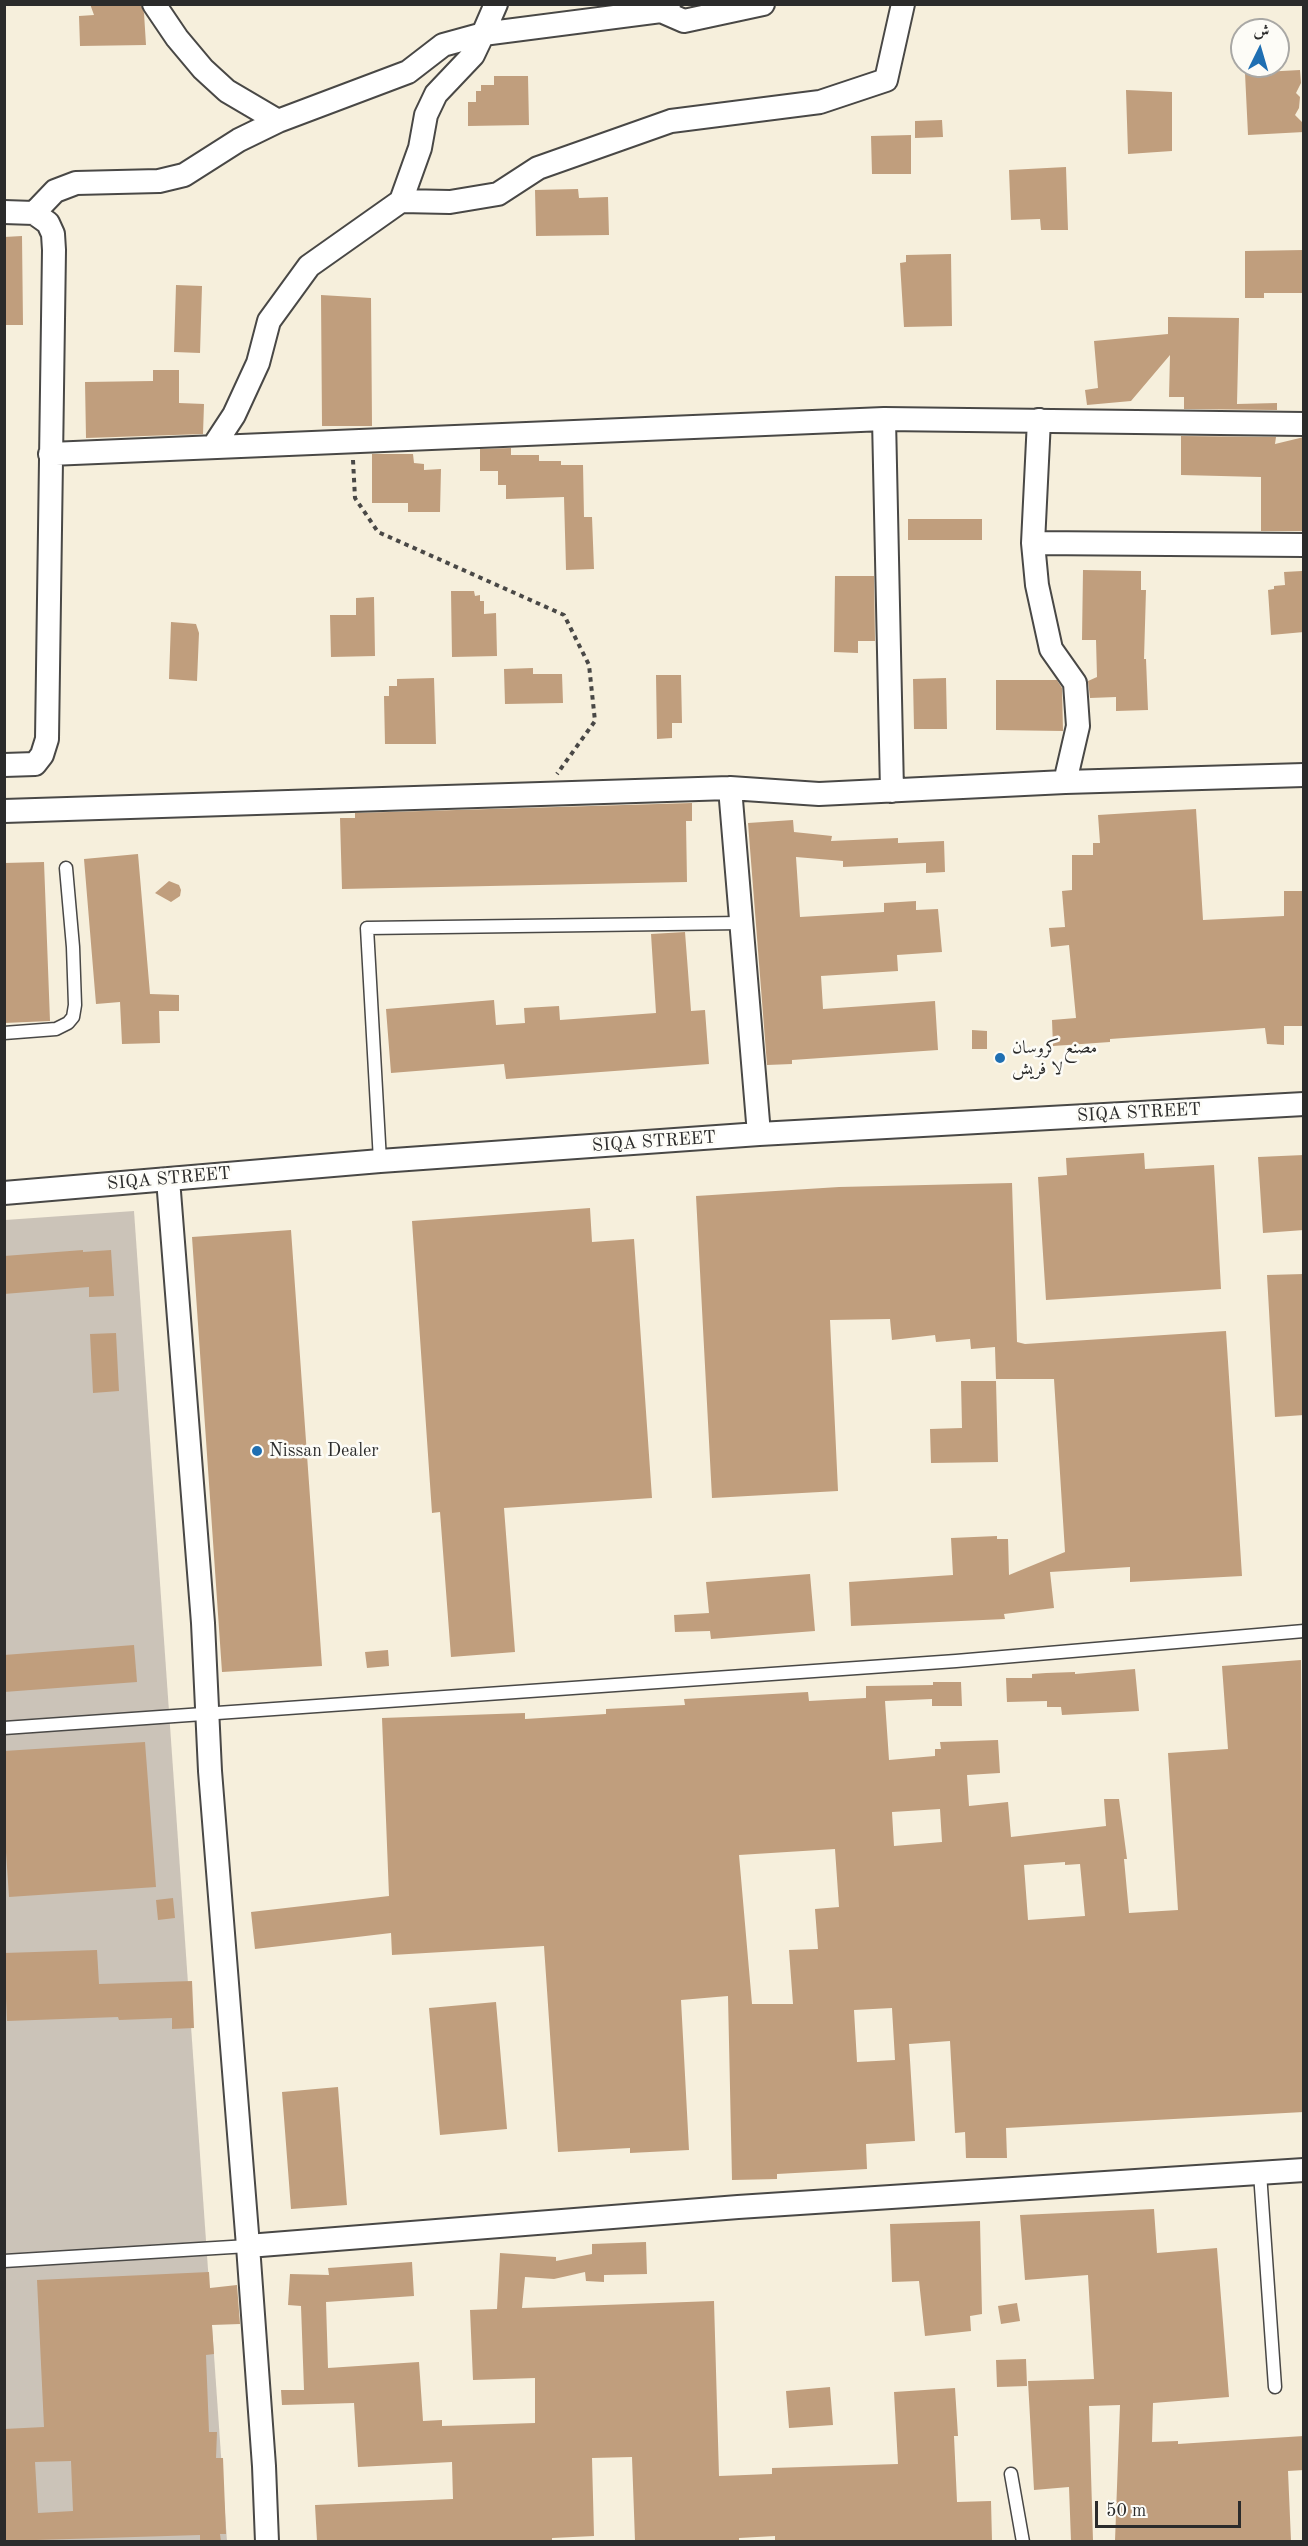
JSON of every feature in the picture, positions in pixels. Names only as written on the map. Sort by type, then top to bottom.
[{"type":"street","points":[[154,4],[177,38],[203,69],[227,91],[278,121]]},
{"type":"street","points":[[213,447],[234,415],[258,363],[269,321],[309,266],[401,201],[420,148],[426,115],[436,94],[472,55],[496,4]]},
{"type":"street","points":[[34,213],[55,191],[76,183],[159,181],[184,175],[239,140],[278,121],[408,72],[443,45],[483,34],[665,8],[684,21],[763,4]]},
{"type":"street","points":[[401,201],[450,202],[498,194],[538,168],[671,121],[820,102],[886,80],[903,4]]},
{"type":"street","points":[[4,212],[34,213],[48,223],[53,234],[47,740],[42,755],[35,764],[4,765]]},
{"type":"street","points":[[50,454],[884,419],[1304,424]]},
{"type":"street","points":[[884,419],[892,791]]},
{"type":"street","points":[[1039,420],[1033,543],[1051,649],[1076,683],[1078,726],[1065,782]]},
{"type":"street","points":[[1033,543],[1304,545]]},
{"type":"street","points":[[4,811],[730,788],[819,794],[1065,782],[1304,775]]},
{"type":"street","points":[[730,788],[759,1134]]},
{"type":"street","name":"SIQA STREET","points":[[4,1193],[380,1161],[759,1134],[1304,1104]]},
{"type":"street","points":[[168,1179],[203,1623],[210,1771],[248,2246],[264,2466],[267,2541]]},
{"type":"street","points":[[248,2246],[738,2207],[1304,2170]]},
{"type":"lane","points":[[4,1033],[56,1029],[68,1023],[73,1017],[75,1005],[73,947],[66,868]]},
{"type":"lane","points":[[380,1161],[367,928],[742,923]]},
{"type":"lane","points":[[4,1728],[956,1661],[1304,1631]]},
{"type":"lane","points":[[1260,2173],[1275,2387]]},
{"type":"lane","points":[[4,2261],[248,2246]]},
{"type":"lane","points":[[1011,2474],[1023,2541]]},
{"type":"path","points":[[349,442],[355,469],[355,498],[378,532],[564,615],[589,665],[595,721],[542,794]]},
{"type":"shaded area","points":[[134,1211],[227,2541],[5,2542],[5,1220]]},
{"type":"building","points":[[90,4],[141,4],[144,13],[146,45],[80,46],[79,16],[94,15]]},
{"type":"building","points":[[1300,70],[1301,83],[1296,93],[1300,97],[1299,108],[1295,115],[1304,124],[1304,132],[1248,135],[1245,78],[1290,78],[1290,71]]},
{"type":"building","points":[[494,76],[528,76],[529,125],[468,126],[468,102],[476,102],[476,91],[481,91],[481,85],[494,85]]},
{"type":"building","points":[[1126,90],[1172,92],[1172,151],[1128,154]]},
{"type":"building","points":[[942,120],[943,137],[915,138],[915,121]]},
{"type":"building","points":[[911,135],[911,174],[872,174],[871,136]]},
{"type":"building","points":[[1066,167],[1068,230],[1041,230],[1040,219],[1011,220],[1009,170]]},
{"type":"building","points":[[578,189],[579,198],[608,197],[609,235],[536,236],[535,190]]},
{"type":"building","points":[[22,236],[23,325],[4,325],[4,237]]},
{"type":"building","points":[[1304,250],[1304,293],[1264,293],[1264,298],[1245,298],[1245,251]]},
{"type":"building","points":[[951,254],[952,326],[904,327],[900,263],[906,262],[906,255]]},
{"type":"building","points":[[176,285],[202,286],[200,353],[174,352]]},
{"type":"building","points":[[321,295],[371,298],[372,426],[322,426]]},
{"type":"building","points":[[1168,317],[1239,318],[1237,404],[1277,403],[1277,410],[1184,409],[1184,397],[1169,397],[1170,355],[1131,401],[1087,405],[1085,390],[1098,388],[1094,341],[1168,334]]},
{"type":"building","points":[[153,370],[179,370],[179,403],[204,404],[203,434],[86,438],[85,382],[153,381]]},
{"type":"building","points":[[1181,436],[1276,437],[1275,444],[1304,437],[1304,531],[1261,531],[1261,477],[1181,475]]},
{"type":"building","points":[[511,448],[511,455],[539,455],[539,461],[561,461],[561,465],[583,465],[584,517],[592,517],[594,569],[566,570],[564,497],[506,499],[506,485],[498,485],[498,471],[480,471],[480,449]]},
{"type":"building","points":[[372,454],[413,454],[414,463],[424,464],[424,470],[441,469],[440,512],[408,512],[408,503],[372,503]]},
{"type":"building","points":[[908,519],[982,519],[982,540],[908,540]]},
{"type":"building","points":[[1083,570],[1141,571],[1141,590],[1146,590],[1144,659],[1146,659],[1148,710],[1116,711],[1116,697],[1090,698],[1088,681],[1097,677],[1096,640],[1082,640]]},
{"type":"building","points":[[1302,571],[1304,632],[1271,635],[1268,590],[1274,589],[1274,586],[1285,585],[1284,572]]},
{"type":"building","points":[[835,576],[874,576],[875,641],[858,641],[858,653],[834,652]]},
{"type":"building","points":[[451,591],[474,591],[475,596],[480,595],[480,601],[484,601],[484,614],[496,613],[497,656],[452,657]]},
{"type":"building","points":[[374,597],[375,656],[331,657],[330,615],[356,615],[356,598]]},
{"type":"building","points":[[171,622],[196,624],[199,633],[197,681],[169,679]]},
{"type":"building","points":[[533,668],[533,674],[562,674],[563,703],[505,704],[504,669]]},
{"type":"building","points":[[656,675],[681,675],[682,723],[672,723],[672,738],[657,739]]},
{"type":"building","points":[[434,678],[436,744],[385,744],[384,696],[389,696],[389,686],[397,686],[397,679]]},
{"type":"building","points":[[946,678],[947,729],[914,729],[913,679]]},
{"type":"building","points":[[996,680],[1057,680],[1062,688],[1063,731],[996,730]]},
{"type":"building","points":[[692,803],[692,821],[686,821],[687,882],[342,889],[340,818],[355,818],[355,813]]},
{"type":"building","points":[[1196,809],[1203,920],[1284,916],[1284,891],[1304,891],[1304,1026],[1284,1026],[1284,1045],[1267,1044],[1265,1028],[1110,1039],[1110,1042],[1053,1046],[1052,1020],[1076,1018],[1069,945],[1051,947],[1049,928],[1065,927],[1062,891],[1072,890],[1072,855],[1093,855],[1093,843],[1100,843],[1098,815]]},
{"type":"building","points":[[793,820],[794,832],[832,836],[831,841],[898,838],[898,843],[944,841],[945,872],[926,873],[926,863],[843,867],[843,861],[796,857],[800,917],[884,912],[884,903],[916,901],[916,910],[938,909],[942,952],[897,955],[898,971],[821,976],[823,1009],[935,1001],[938,1050],[792,1060],[792,1064],[767,1065],[748,823]]},
{"type":"building","points":[[138,854],[150,994],[179,995],[179,1011],[159,1011],[160,1043],[122,1044],[120,1002],[96,1004],[84,859]]},
{"type":"building","points":[[44,862],[50,1021],[4,1023],[4,863]]},
{"type":"building","points":[[169,881],[179,885],[181,890],[180,896],[171,902],[155,893]]},
{"type":"building","points":[[685,932],[691,1011],[705,1010],[709,1064],[506,1079],[504,1064],[391,1073],[386,1009],[494,1000],[496,1025],[525,1023],[524,1008],[559,1006],[560,1020],[656,1013],[651,934]]},
{"type":"building","points":[[972,1030],[987,1031],[987,1049],[972,1049]]},
{"type":"building","points":[[1144,1153],[1145,1169],[1214,1165],[1221,1289],[1046,1300],[1038,1177],[1067,1175],[1066,1158]]},
{"type":"building","points":[[1304,1155],[1304,1230],[1263,1233],[1258,1157]]},
{"type":"building","points":[[1012,1183],[1017,1342],[1025,1344],[1226,1331],[1242,1576],[1130,1582],[1130,1567],[1050,1572],[1054,1608],[1004,1614],[1005,1619],[851,1626],[849,1582],[953,1575],[951,1538],[997,1536],[997,1539],[1008,1539],[1009,1575],[1065,1552],[1054,1379],[996,1379],[995,1347],[971,1349],[970,1339],[936,1342],[935,1335],[892,1340],[890,1319],[830,1320],[838,1491],[712,1498],[696,1196],[839,1187]]},
{"type":"building","points":[[590,1208],[592,1242],[634,1239],[652,1498],[504,1508],[515,1652],[451,1657],[440,1512],[432,1513],[412,1221]]},
{"type":"building","name":"Nissan Dealer","points":[[291,1230],[322,1666],[222,1672],[192,1237]]},
{"type":"building","points":[[83,1250],[83,1252],[111,1250],[114,1296],[89,1297],[89,1287],[4,1294],[4,1256]]},
{"type":"building","points":[[1304,1274],[1304,1415],[1275,1417],[1267,1275]]},
{"type":"building","points":[[116,1333],[119,1391],[93,1393],[90,1334]]},
{"type":"building","points":[[961,1381],[996,1381],[998,1462],[931,1463],[930,1429],[962,1428]]},
{"type":"building","points":[[810,1574],[815,1631],[711,1639],[710,1631],[675,1632],[674,1615],[709,1613],[706,1582]]},
{"type":"building","points":[[134,1645],[137,1682],[4,1692],[4,1655]]},
{"type":"building","points":[[388,1650],[389,1666],[367,1668],[365,1652]]},
{"type":"building","points":[[1301,1660],[1304,2112],[1006,2128],[1007,2158],[966,2158],[965,2132],[955,2133],[950,2041],[909,2044],[915,2141],[866,2144],[867,2169],[777,2174],[777,2179],[732,2180],[728,1996],[681,2000],[689,2150],[630,2153],[630,2148],[558,2152],[544,1946],[392,1955],[391,1933],[255,1949],[251,1912],[389,1896],[382,1718],[525,1713],[525,1719],[606,1714],[606,1709],[685,1705],[684,1699],[808,1692],[809,1701],[866,1698],[866,1686],[933,1685],[933,1682],[961,1682],[962,1706],[932,1706],[932,1699],[885,1701],[889,1760],[935,1756],[935,1749],[941,1749],[940,1742],[998,1740],[1000,1773],[967,1775],[969,1806],[1008,1802],[1011,1837],[1106,1826],[1104,1799],[1119,1799],[1127,1859],[1124,1859],[1129,1913],[1178,1910],[1168,1753],[1228,1749],[1222,1666]],"holes":[[[940,1809],[942,1842],[894,1846],[892,1812]],[[835,1849],[839,1907],[815,1909],[818,1949],[789,1950],[793,2004],[752,2004],[739,1855]],[[1065,1862],[1065,1865],[1080,1864],[1085,1916],[1028,1920],[1024,1865]],[[892,2008],[895,2060],[857,2062],[854,2010]]]},
{"type":"building","points":[[1135,1669],[1139,1711],[1062,1715],[1061,1707],[1047,1707],[1047,1701],[1007,1702],[1006,1678],[1032,1678],[1032,1674],[1046,1673],[1075,1672],[1075,1674]]},
{"type":"building","points":[[145,1742],[156,1887],[9,1897],[4,1822],[4,1751]]},
{"type":"building","points":[[173,1898],[175,1918],[158,1920],[156,1900]]},
{"type":"building","points":[[97,1950],[99,1984],[192,1981],[194,2028],[172,2029],[172,2018],[119,2020],[118,2017],[7,2021],[4,1953]]},
{"type":"building","points":[[496,2002],[507,2129],[440,2135],[429,2008]]},
{"type":"building","points":[[338,2087],[347,2205],[291,2209],[282,2092]]},
{"type":"building","points":[[1154,2209],[1157,2253],[1217,2248],[1229,2397],[1153,2403],[1152,2442],[1178,2441],[1178,2444],[1304,2436],[1304,2470],[1288,2471],[1291,2541],[1115,2541],[1120,2405],[1089,2406],[1093,2541],[1071,2541],[1069,2487],[1034,2490],[1028,2381],[1094,2379],[1088,2275],[1025,2280],[1020,2215]]},
{"type":"building","points":[[980,2221],[982,2314],[970,2316],[971,2331],[925,2336],[919,2281],[892,2282],[890,2224]]},
{"type":"building","points":[[646,2242],[647,2274],[604,2275],[604,2282],[586,2281],[585,2272],[554,2279],[525,2277],[522,2308],[714,2301],[719,2476],[772,2474],[772,2468],[898,2464],[894,2392],[955,2388],[958,2436],[954,2436],[957,2502],[991,2501],[992,2541],[775,2541],[775,2536],[739,2538],[739,2541],[635,2541],[632,2457],[592,2458],[594,2536],[552,2538],[552,2541],[317,2541],[315,2505],[453,2499],[452,2462],[358,2467],[354,2403],[282,2405],[281,2390],[304,2390],[301,2306],[288,2305],[290,2274],[329,2275],[328,2268],[412,2262],[414,2296],[326,2302],[328,2368],[419,2362],[423,2421],[442,2420],[442,2426],[535,2423],[535,2378],[473,2380],[470,2310],[497,2309],[500,2253],[556,2257],[556,2261],[592,2254],[592,2244]]},
{"type":"building","points":[[209,2272],[210,2288],[237,2285],[240,2324],[212,2325],[214,2354],[206,2355],[209,2432],[217,2432],[216,2458],[223,2458],[226,2534],[220,2534],[221,2541],[200,2541],[200,2535],[4,2541],[4,2429],[44,2427],[37,2280]],"holes":[[[71,2461],[73,2511],[38,2513],[35,2462]]]},
{"type":"building","points":[[1017,2303],[1020,2321],[1001,2324],[998,2306]]},
{"type":"building","points":[[1026,2359],[1027,2386],[997,2387],[996,2360]]},
{"type":"building","points":[[830,2387],[833,2425],[789,2428],[786,2391]]},
{"type":"place","name":"مصنع كروسان لا فريش","points":[[1000,1058]]},
{"type":"place","name":"Nissan Dealer","points":[[257,1451]]}]
